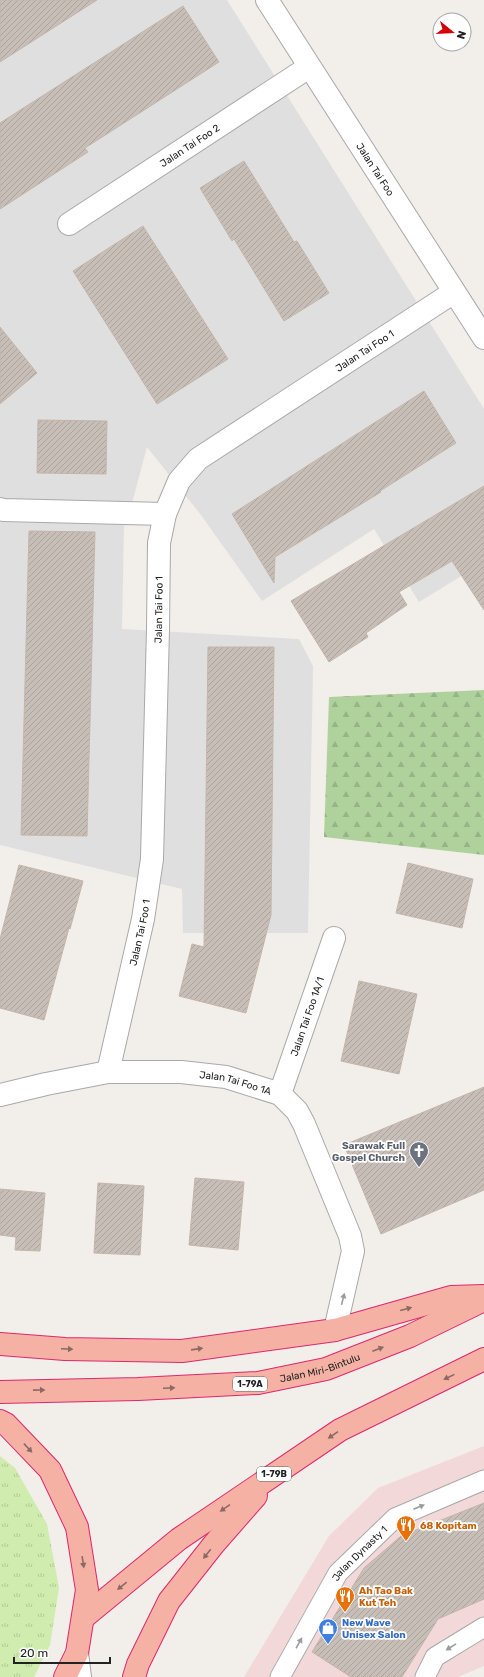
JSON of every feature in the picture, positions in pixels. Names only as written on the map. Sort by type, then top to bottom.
[{"type":"highway","points":[[0,1344],[65,1349],[182,1351],[335,1330],[451,1297],[484,1296]]},
{"type":"highway","name":"Jalan Miri-Bintulu","points":[[0,1392],[138,1389],[258,1383],[326,1369],[410,1336],[484,1300]]},
{"type":"highway","name":"1-79B","points":[[83,1618],[179,1539],[340,1430],[484,1359]]},
{"type":"highway","points":[[0,1421],[6,1424],[50,1470],[77,1527],[87,1590],[77,1653],[65,1677]]},
{"type":"highway","points":[[134,1677],[138,1664],[169,1601],[214,1544],[278,1472]]},
{"type":"street","name":"Jalan Tai Foo","points":[[267,0],[484,338]]},
{"type":"street","name":"Jalan Tai Foo 2","points":[[69,224],[310,67]]},
{"type":"street","name":"Jalan Tai Foo 1","points":[[108,1072],[143,919],[152,859],[159,543],[165,514],[179,481],[198,459],[454,292]]},
{"type":"street","points":[[0,509],[165,514]]},
{"type":"street","name":"Jalan Tai Foo 1A/1","points":[[280,1094],[334,938]]},
{"type":"street","name":"Jalan Tai Foo 1A","points":[[0,1095],[108,1072],[181,1072],[226,1077],[280,1094],[297,1111],[304,1124],[347,1229],[353,1251],[335,1330]]},
{"type":"street","points":[[77,1653],[80,1677]]},
{"type":"lane","name":"Jalan Dynasty 1","points":[[280,1677],[338,1573],[383,1529],[395,1518],[484,1480]]},
{"type":"lane","points":[[425,1677],[436,1657],[484,1627]]},
{"type":"shaded area","points":[[0,0],[227,0],[484,409],[484,562],[419,602],[374,529],[262,601],[201,515],[147,447],[132,503],[0,500]]},
{"type":"shaded area","points":[[0,522],[124,524],[122,629],[299,639],[313,666],[308,933],[183,933],[182,889],[0,845]]},
{"type":"shaded area","points":[[484,1446],[484,1666],[458,1677],[244,1677],[329,1536],[378,1488]]},
{"type":"green space","points":[[484,690],[484,855],[324,837],[329,697]]},
{"type":"green space","points":[[0,1456],[15,1468],[47,1524],[59,1588],[50,1645],[34,1677],[0,1677]]},
{"type":"building","points":[[0,0],[97,0],[0,62]]},
{"type":"building","points":[[183,6],[219,62],[85,148],[88,152],[0,209],[0,123]]},
{"type":"building","points":[[244,161],[294,242],[297,241],[329,293],[284,321],[234,239],[232,241],[200,188]]},
{"type":"building","points":[[143,226],[228,359],[157,404],[73,271]]},
{"type":"building","points":[[0,327],[37,373],[0,404]]},
{"type":"building","points":[[424,391],[456,443],[380,491],[381,492],[275,557],[274,583],[232,514]]},
{"type":"building","points":[[38,420],[107,421],[106,474],[37,473]]},
{"type":"building","points":[[484,486],[484,610],[452,561],[399,592],[407,605],[366,633],[368,637],[329,662],[291,601]]},
{"type":"building","points":[[29,531],[95,532],[87,836],[21,835]]},
{"type":"building","points":[[208,647],[274,647],[271,915],[246,1013],[179,996],[192,944],[204,947]]},
{"type":"building","points":[[408,863],[473,879],[462,928],[396,913]]},
{"type":"building","points":[[19,865],[83,881],[44,1020],[0,1008],[0,939]]},
{"type":"building","points":[[359,981],[417,994],[399,1074],[341,1061]]},
{"type":"building","name":"Sarawak Full Gospel Church","points":[[484,1087],[484,1190],[381,1234],[344,1145]]},
{"type":"building","points":[[195,1178],[244,1182],[238,1250],[189,1245]]},
{"type":"building","points":[[98,1183],[144,1186],[140,1255],[94,1253]]},
{"type":"building","points":[[0,1189],[45,1193],[40,1251],[15,1250],[16,1237],[0,1235]]},
{"type":"building","points":[[484,1503],[484,1599],[438,1619],[402,1677],[351,1677],[312,1652],[364,1568],[401,1536]]},
{"type":"place","name":"Sarawak Full Gospel Church","points":[[419,1168]]},
{"type":"place","name":"68 Kopitam","points":[[406,1542]]},
{"type":"place","name":"Ah Tao Bak Kut Teh","points":[[345,1613]]},
{"type":"place","name":"New Wave Unisex Salon","points":[[328,1645]]}]
